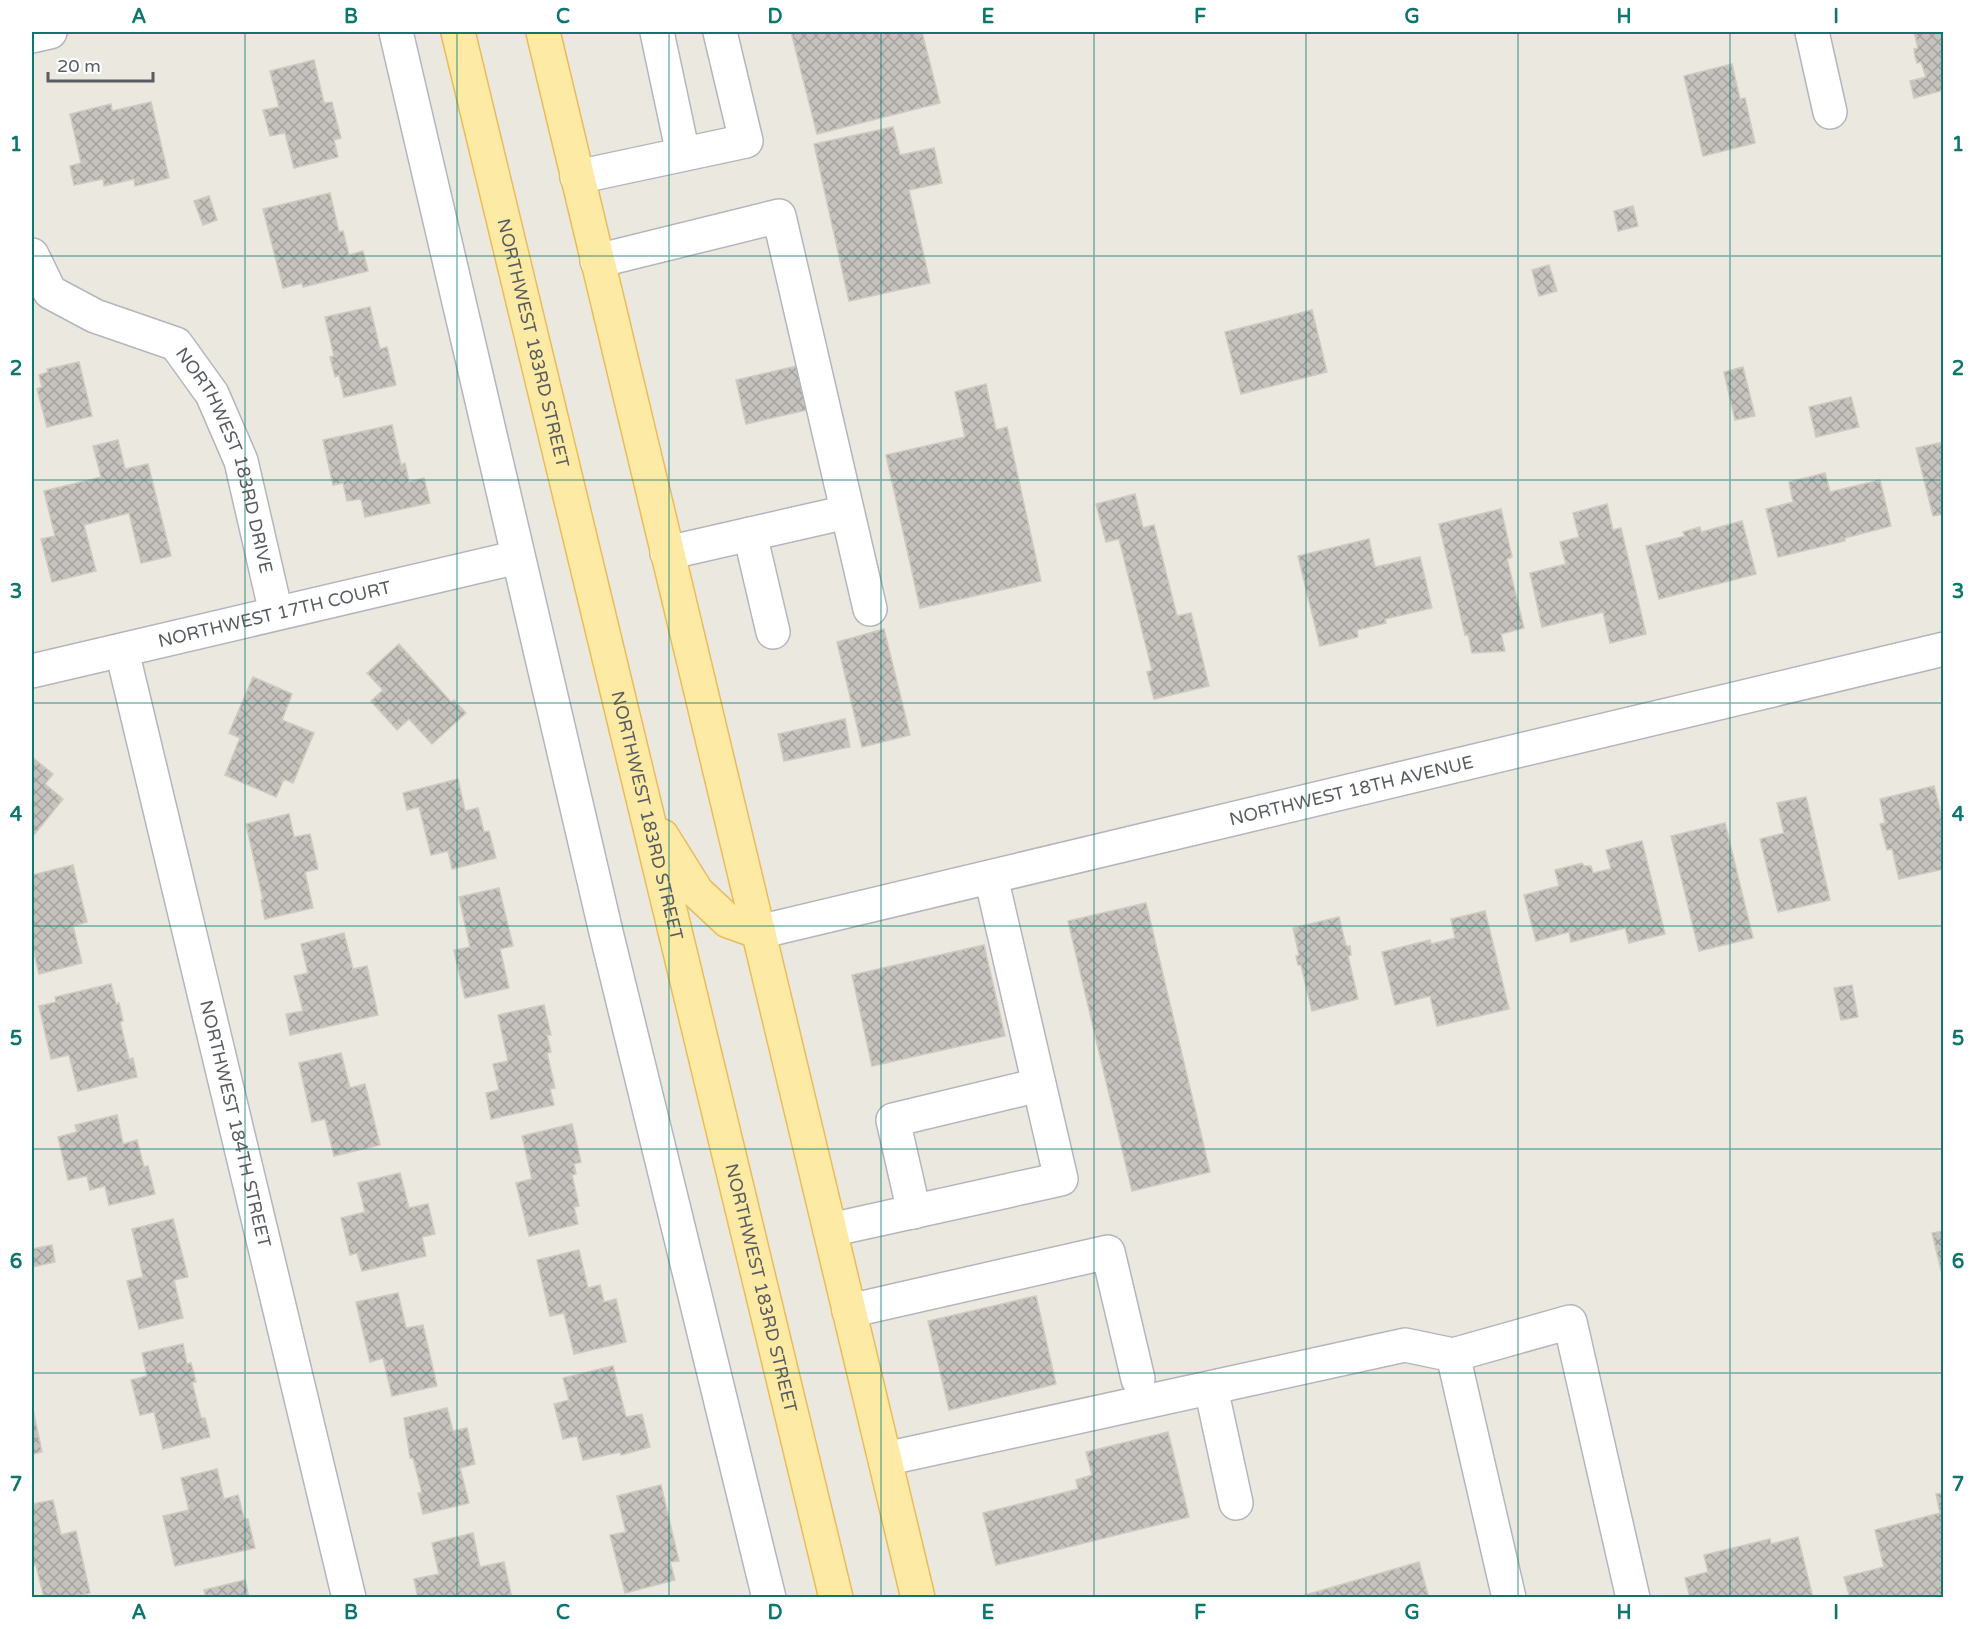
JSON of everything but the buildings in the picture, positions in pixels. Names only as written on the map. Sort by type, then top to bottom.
[{"type":"main road","name":"NORTHWEST 183RD STREET","points":[[458,32],[836,1598]]},
{"type":"main road","points":[[543,32],[918,1598]]},
{"type":"main road","points":[[645,808],[697,892],[728,921],[759,932]]},
{"type":"street","points":[[32,36],[50,32]]},
{"type":"street","points":[[396,32],[609,943],[769,1598]]},
{"type":"street","points":[[657,32],[683,154]]},
{"type":"street","points":[[578,177],[746,141],[720,32]]},
{"type":"street","points":[[1812,32],[1830,112]]},
{"type":"street","points":[[597,261],[778,216],[870,609]]},
{"type":"street","name":"NORTHWEST 183RD DRIVE","points":[[32,255],[50,292],[95,316],[176,344],[212,394],[241,461],[276,613]]},
{"type":"street","points":[[667,553],[847,512]]},
{"type":"street","points":[[750,534],[773,632]]},
{"type":"street","name":"NORTHWEST 17TH COURT","points":[[32,671],[518,557]]},
{"type":"street","name":"NORTHWEST 18TH AVENUE","points":[[759,932],[1944,649]]},
{"type":"street","name":"NORTHWEST 184TH STREET","points":[[122,651],[349,1598]]},
{"type":"street","points":[[830,1230],[1061,1179],[991,877]]},
{"type":"street","points":[[914,1212],[893,1120],[1040,1085]]},
{"type":"street","points":[[849,1311],[1108,1252],[1138,1379]]},
{"type":"street","points":[[885,1459],[1405,1345],[1453,1355],[1570,1322],[1633,1598]]},
{"type":"street","points":[[1453,1355],[1509,1598]]},
{"type":"street","points":[[1211,1388],[1236,1503]]}]
